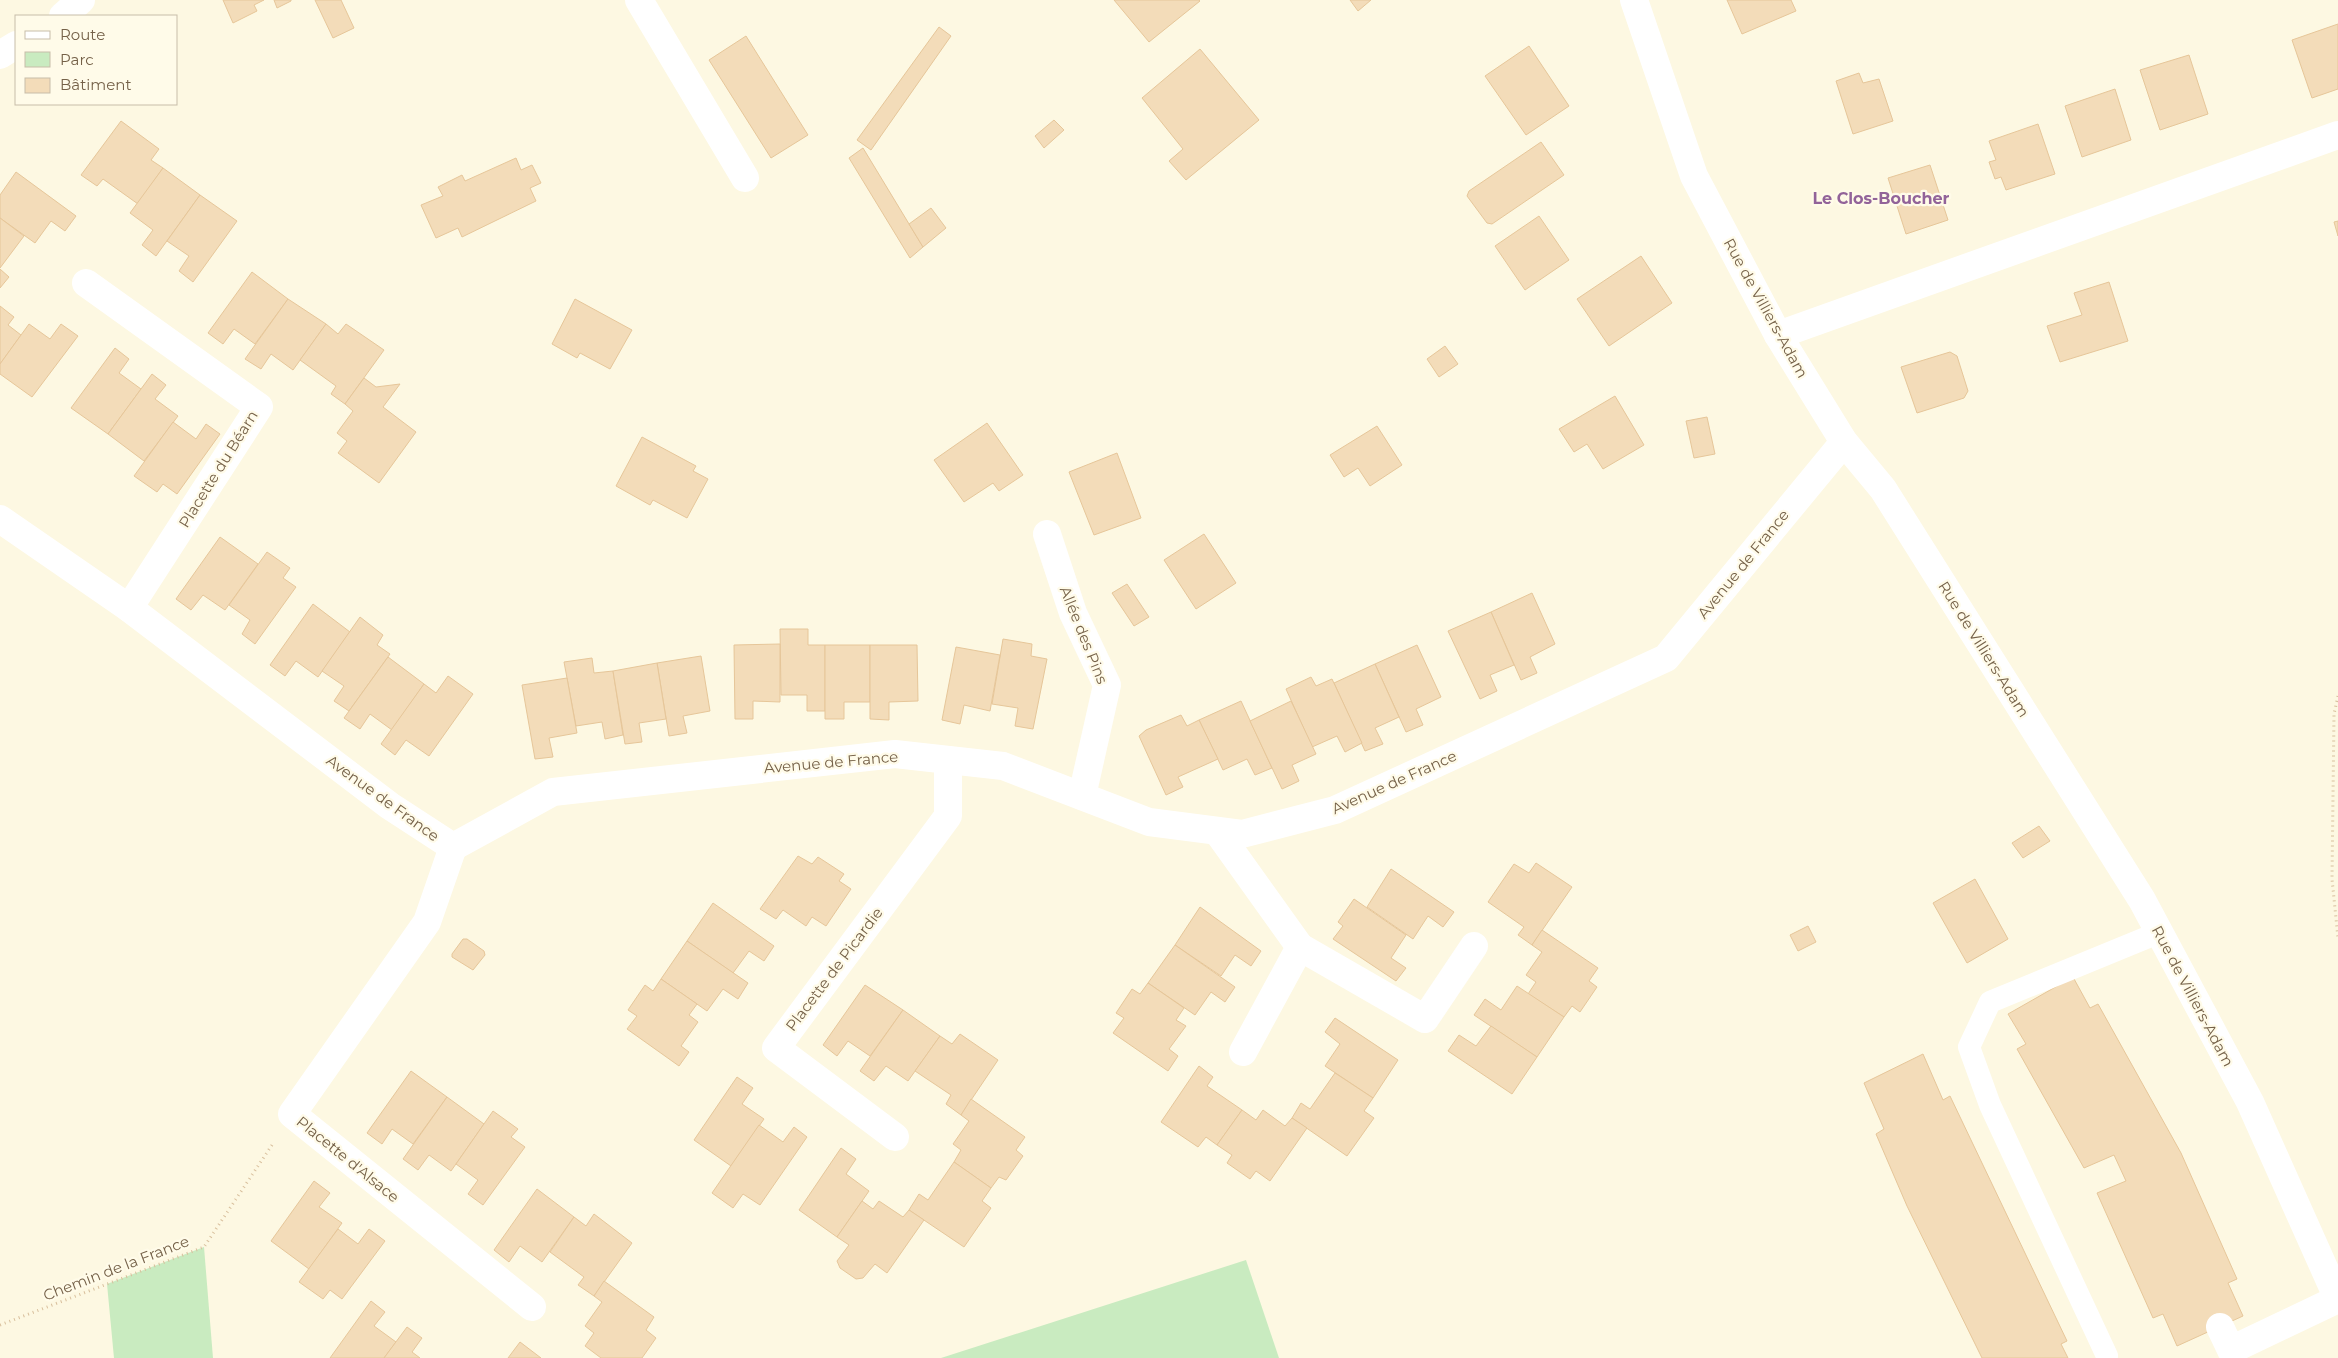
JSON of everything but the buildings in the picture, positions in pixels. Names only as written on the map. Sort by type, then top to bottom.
[{"type":"street","points":[[64,15],[81,0]]},
{"type":"street","points":[[639,0],[745,178]]},
{"type":"street","name":"Rue de Villiers-Adam","points":[[1634,0],[1694,176],[1778,335],[1844,442],[1883,489],[2142,900],[2250,1102],[2338,1299]]},
{"type":"street","points":[[0,55],[15,46]]},
{"type":"street","points":[[1778,335],[2338,135]]},
{"type":"street","name":"Placette du Béarn","points":[[86,283],[259,406],[129,608]]},
{"type":"street","name":"Avenue de France","points":[[0,519],[129,608],[390,806],[453,848],[553,792],[895,754],[1003,766],[1149,822],[1242,834],[1334,810],[1666,658],[1844,442]]},
{"type":"street","name":"Allée des Pins","points":[[1047,534],[1074,613],[1107,685],[1082,796]]},
{"type":"street","name":"Placette de Picardie","points":[[895,1137],[776,1048],[948,816],[948,760]]},
{"type":"street","points":[[1217,831],[1300,947],[1425,1019],[1474,946]]},
{"type":"street","name":"Placette d'Alsace","points":[[453,848],[427,922],[292,1114],[532,1307]]},
{"type":"street","points":[[1243,1052],[1300,947]]},
{"type":"street","points":[[2220,1327],[2231,1350],[2338,1299]]},
{"type":"lane","points":[[2107,1356],[1990,1105],[1969,1047],[1990,1002],[2158,933]]},
{"type":"path","points":[[2338,696],[2334,714],[2332,879],[2338,938]]},
{"type":"path","name":"Chemin de la France","points":[[0,1325],[204,1247],[292,1114]]},
{"type":"green space","points":[[204,1247],[213,1358],[114,1358],[107,1284]]},
{"type":"green space","points":[[1246,1260],[1279,1358],[941,1358]]},
{"type":"district","name":"Le Clos-Boucher","points":[[1881,198]]}]
